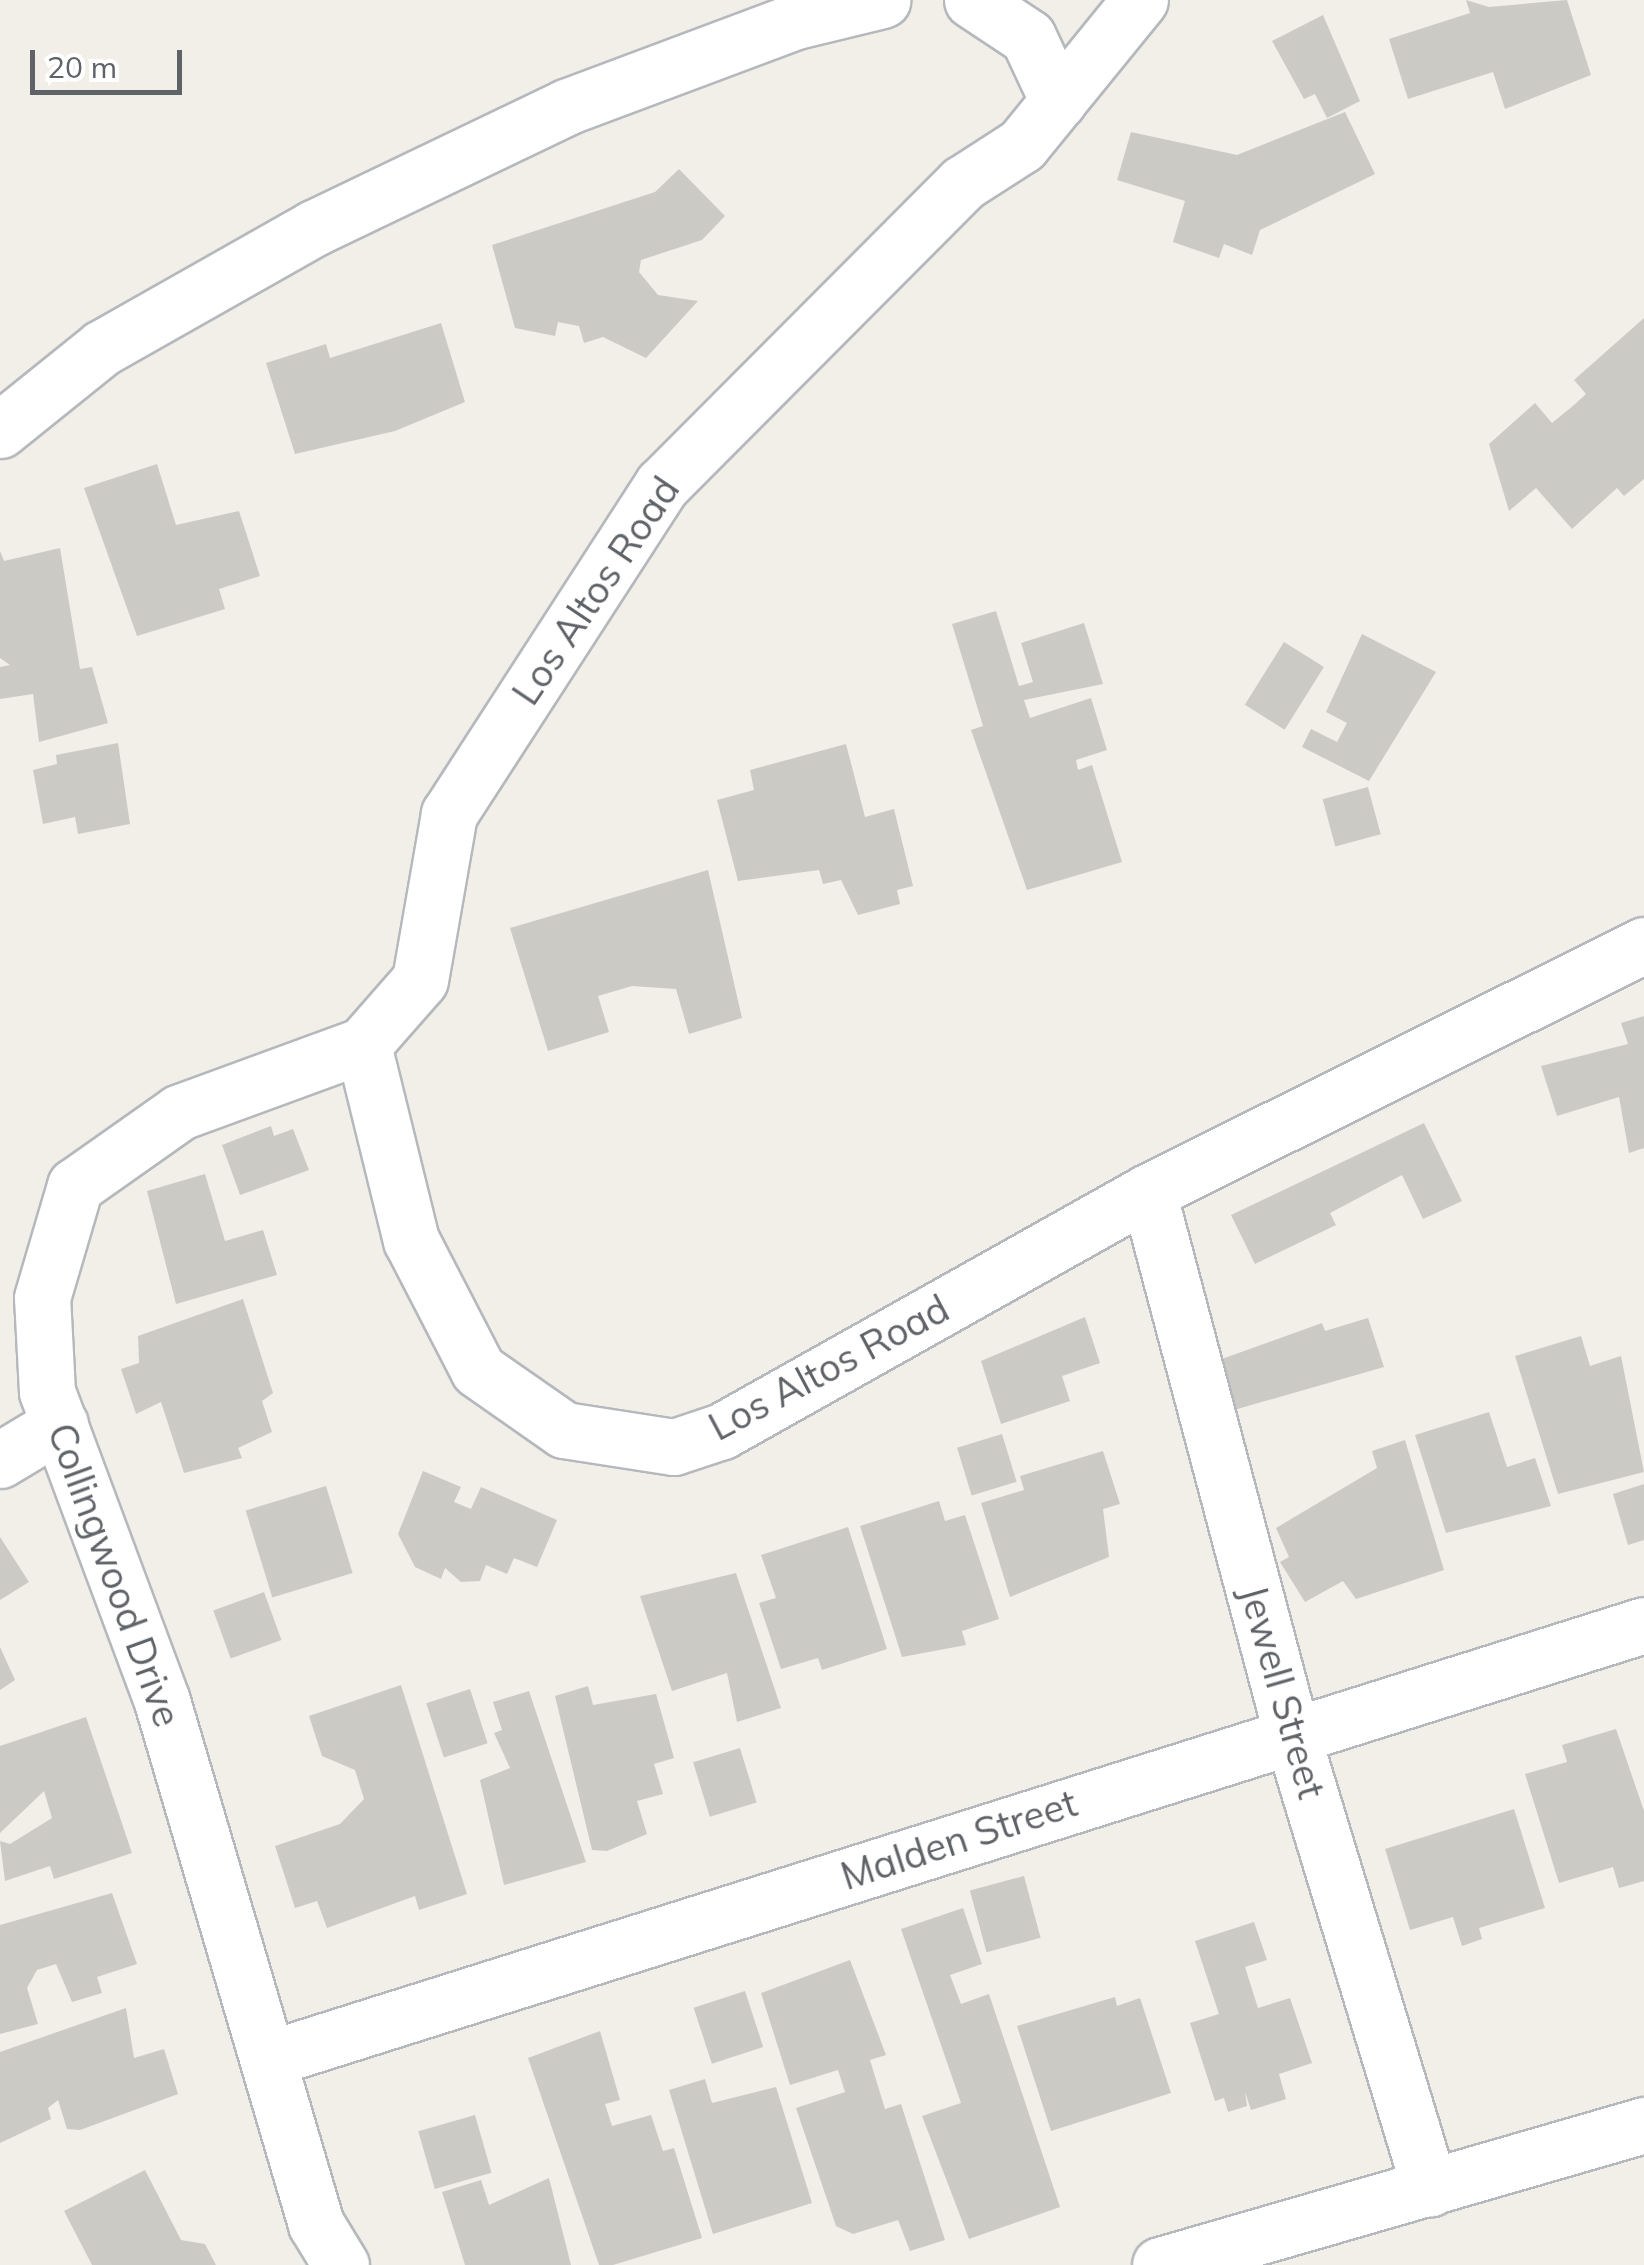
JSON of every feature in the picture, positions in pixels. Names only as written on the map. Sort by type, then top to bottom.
[{"type":"street","points":[[0,430],[102,348],[314,228],[566,107],[796,20],[882,0]]},
{"type":"street","points":[[972,0],[1028,37],[1058,101]]},
{"type":"street","name":"Los Altos Road","points":[[1140,0],[1058,101],[662,485],[449,814],[420,980],[363,1045],[411,1240],[478,1370],[564,1430],[674,1447],[722,1431],[1148,1192],[1644,945]]},
{"type":"street","name":"Collingwood Drive","points":[[340,2265],[316,2224],[274,2058],[162,1700],[47,1392],[42,1298],[74,1186],[180,1112],[363,1045]]},
{"type":"street","name":"Jewell Street","points":[[1148,1192],[1292,1735],[1430,2188]]},
{"type":"street","points":[[0,1460],[60,1424]]},
{"type":"street","name":"Malden Street","points":[[274,2058],[1644,1624]]},
{"type":"street","points":[[1160,2265],[1644,2126]]},
{"type":"building","points":[[1466,0],[1489,7],[1567,0],[1591,75],[1505,109],[1493,72],[1408,99],[1389,39],[1470,13]]},
{"type":"building","points":[[1323,15],[1360,101],[1327,118],[1315,94],[1304,99],[1272,41]]},
{"type":"building","points":[[1345,112],[1375,174],[1260,230],[1252,255],[1224,244],[1219,258],[1173,242],[1185,201],[1117,180],[1131,132],[1237,155]]},
{"type":"building","points":[[679,169],[725,216],[702,240],[641,260],[639,272],[658,295],[698,301],[646,358],[603,337],[584,343],[579,326],[558,322],[555,336],[515,328],[492,245],[655,192]]},
{"type":"building","points":[[1644,318],[1644,479],[1624,496],[1617,488],[1572,529],[1536,488],[1509,511],[1489,444],[1535,403],[1552,423],[1586,394],[1574,380]]},
{"type":"building","points":[[441,323],[465,402],[395,431],[295,454],[266,363],[326,344],[330,358]]},
{"type":"building","points":[[157,464],[176,525],[239,511],[260,576],[219,589],[225,609],[137,636],[84,488]]},
{"type":"building","points":[[60,548],[80,669],[92,667],[108,723],[39,742],[33,694],[0,699],[0,667],[10,665],[0,658],[0,551],[4,561]]},
{"type":"building","points":[[996,611],[1019,686],[1033,682],[1021,643],[1084,623],[1103,684],[1024,700],[1030,718],[1091,698],[1107,750],[1076,760],[1078,770],[1092,765],[1122,862],[1027,890],[971,730],[983,726],[952,624]]},
{"type":"building","points":[[1362,634],[1436,672],[1369,781],[1302,747],[1311,729],[1337,742],[1347,723],[1326,712]]},
{"type":"building","points":[[1284,642],[1324,667],[1285,730],[1245,705]]},
{"type":"building","points":[[118,743],[130,824],[78,834],[75,817],[43,824],[33,770],[57,764],[56,755]]},
{"type":"building","points":[[846,744],[865,817],[894,809],[913,886],[897,890],[900,904],[858,915],[841,880],[823,884],[819,870],[738,881],[717,800],[754,790],[750,770]]},
{"type":"building","points":[[1368,787],[1381,834],[1335,846],[1323,799]]},
{"type":"building","points":[[708,870],[742,1018],[689,1034],[676,989],[632,986],[598,996],[609,1032],[548,1051],[510,928]]},
{"type":"building","points":[[1644,1016],[1644,1148],[1629,1153],[1619,1097],[1557,1116],[1541,1066],[1628,1044],[1621,1023]]},
{"type":"building","points":[[1424,1123],[1462,1201],[1423,1219],[1402,1175],[1330,1213],[1336,1225],[1255,1264],[1231,1215]]},
{"type":"building","points":[[271,1126],[274,1136],[293,1129],[309,1170],[240,1195],[222,1145]]},
{"type":"building","points":[[205,1174],[225,1241],[263,1230],[277,1275],[176,1304],[147,1191]]},
{"type":"building","points":[[243,1299],[273,1393],[262,1401],[272,1432],[238,1448],[242,1458],[184,1473],[161,1402],[136,1414],[121,1369],[139,1363],[138,1336]]},
{"type":"building","points":[[1085,1317],[1100,1363],[1062,1376],[1070,1401],[1001,1424],[981,1361]]},
{"type":"building","points":[[1368,1318],[1384,1367],[1234,1410],[1219,1360],[1322,1323],[1325,1331]]},
{"type":"building","points":[[1581,1336],[1590,1366],[1621,1356],[1644,1472],[1558,1494],[1515,1356]]},
{"type":"building","points":[[1489,1412],[1507,1467],[1535,1458],[1551,1506],[1446,1533],[1415,1435]]},
{"type":"building","points":[[1002,1434],[1017,1482],[972,1496],[957,1448]]},
{"type":"building","points":[[1405,1440],[1444,1570],[1356,1599],[1343,1581],[1305,1602],[1280,1562],[1289,1557],[1276,1528],[1377,1468],[1372,1451]]},
{"type":"building","points":[[1103,1451],[1120,1504],[1103,1509],[1109,1557],[1010,1597],[981,1503],[1024,1490],[1020,1476]]},
{"type":"building","points":[[423,1471],[461,1487],[454,1502],[471,1509],[481,1487],[557,1520],[537,1567],[514,1558],[507,1574],[486,1565],[480,1581],[461,1582],[445,1568],[441,1579],[415,1567],[398,1534]]},
{"type":"building","points":[[1644,1484],[1644,1540],[1628,1545],[1613,1494]]},
{"type":"building","points":[[326,1486],[353,1573],[272,1598],[246,1511]]},
{"type":"building","points":[[939,1501],[945,1521],[965,1515],[999,1619],[962,1631],[966,1645],[902,1657],[860,1526]]},
{"type":"building","points":[[848,1527],[887,1649],[822,1670],[818,1658],[781,1669],[759,1603],[776,1598],[761,1555]]},
{"type":"building","points":[[0,1537],[29,1582],[0,1600]]},
{"type":"building","points":[[736,1573],[781,1708],[737,1722],[727,1673],[672,1691],[640,1596]]},
{"type":"building","points":[[264,1592],[281,1640],[231,1658],[213,1610]]},
{"type":"building","points":[[0,1647],[15,1680],[0,1690]]},
{"type":"building","points":[[401,1685],[467,1894],[419,1910],[415,1896],[327,1928],[317,1901],[295,1908],[275,1846],[340,1824],[364,1799],[355,1770],[322,1756],[309,1716]]},
{"type":"building","points":[[588,1686],[593,1705],[656,1694],[674,1758],[654,1764],[663,1794],[637,1801],[647,1834],[607,1851],[592,1850],[555,1696]]},
{"type":"building","points":[[470,1689],[488,1743],[444,1757],[426,1703]]},
{"type":"building","points":[[529,1691],[586,1862],[504,1885],[480,1780],[510,1768],[494,1733],[502,1730],[493,1702]]},
{"type":"building","points":[[86,1717],[132,1853],[54,1879],[50,1866],[5,1881],[0,1841],[10,1844],[52,1818],[44,1791],[0,1833],[0,1746]]},
{"type":"building","points":[[1616,1729],[1644,1811],[1644,1881],[1619,1888],[1613,1867],[1559,1883],[1525,1774],[1567,1762],[1562,1745]]},
{"type":"building","points":[[740,1748],[757,1803],[710,1817],[693,1762]]},
{"type":"building","points":[[1514,1809],[1545,1908],[1479,1928],[1482,1939],[1462,1946],[1453,1917],[1410,1930],[1385,1849]]},
{"type":"building","points":[[1024,1876],[1041,1938],[986,1952],[970,1890]]},
{"type":"building","points":[[112,1893],[137,1964],[97,1977],[102,1993],[72,2002],[56,1964],[37,1970],[27,1988],[38,2024],[0,2034],[0,1925]]},
{"type":"building","points":[[963,1908],[982,1964],[950,1975],[961,2004],[989,1994],[1060,2207],[969,2239],[922,2116],[961,2103],[901,1929]]},
{"type":"building","points":[[1254,1922],[1267,1960],[1245,1967],[1258,2008],[1290,1998],[1312,2063],[1279,2074],[1286,2099],[1251,2110],[1245,2092],[1247,2106],[1228,2112],[1224,2098],[1215,2101],[1190,2023],[1219,2014],[1195,1941]]},
{"type":"building","points":[[850,1960],[886,2055],[870,2060],[885,2109],[901,2104],[945,2240],[910,2251],[898,2220],[853,2234],[836,2226],[796,2108],[845,2092],[838,2070],[790,2085],[761,1993]]},
{"type":"building","points":[[745,1991],[763,2047],[712,2064],[694,2008]]},
{"type":"building","points":[[1115,1997],[1117,2006],[1140,1998],[1171,2093],[1051,2131],[1017,2026]]},
{"type":"building","points":[[126,2008],[134,2058],[164,2049],[178,2094],[80,2130],[67,2129],[58,2100],[48,2108],[51,2119],[0,2143],[0,2052]]},
{"type":"building","points":[[600,2031],[620,2100],[605,2104],[612,2126],[651,2115],[663,2151],[674,2148],[702,2238],[613,2265],[599,2265],[528,2058]]},
{"type":"building","points":[[705,2079],[712,2103],[776,2087],[812,2203],[713,2234],[669,2090]]},
{"type":"building","points":[[475,2115],[492,2173],[435,2189],[418,2131]]},
{"type":"building","points":[[145,2170],[181,2240],[205,2244],[216,2265],[92,2265],[64,2211]]},
{"type":"building","points":[[549,2178],[571,2265],[465,2265],[442,2192],[481,2180],[489,2205]]}]
